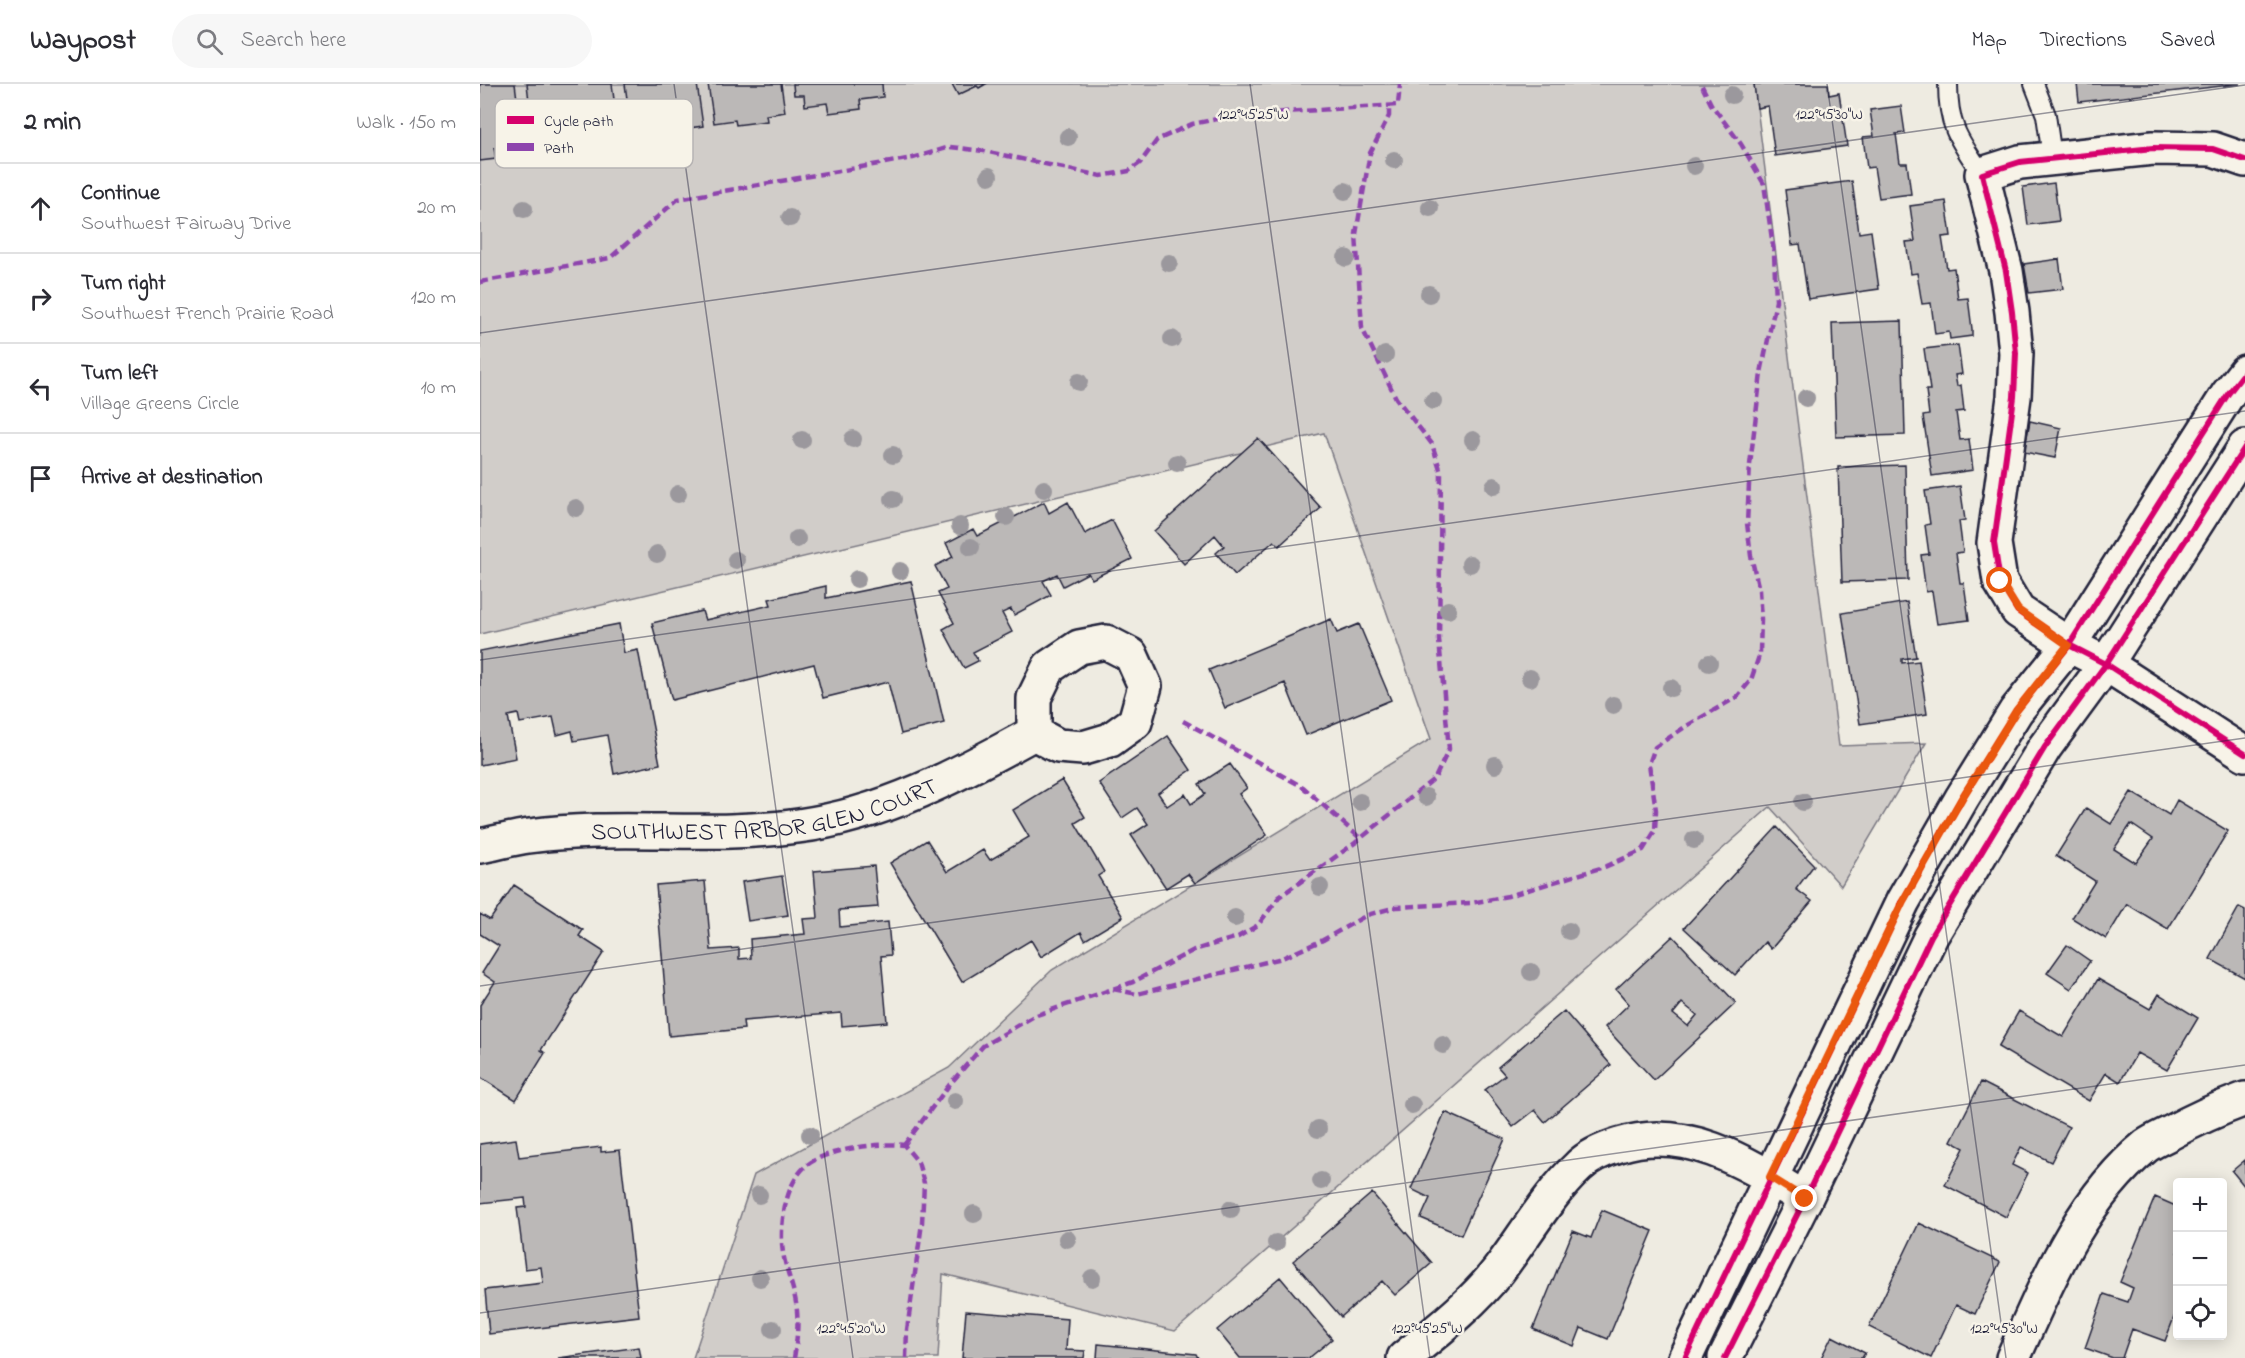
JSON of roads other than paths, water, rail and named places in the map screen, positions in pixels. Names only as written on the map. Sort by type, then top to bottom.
[{"type":"street","points":[[2245,160],[2212,149],[2153,148],[2052,157],[2020,162],[1982,174],[2006,271],[2013,312],[2016,353],[2014,397],[1994,543],[2000,581],[2018,610],[2068,645],[2106,664],[2245,754]]},
{"type":"street","points":[[1685,1358],[1903,901],[1962,798],[2016,711],[2068,645],[2228,394],[2245,372]]},
{"type":"street","points":[[1725,1358],[1805,1199],[1931,936],[2045,747],[2106,664],[2245,447]]},
{"type":"street","name":"SOUTHWEST ARBOR GLEN COURT","points":[[480,846],[529,836],[588,831],[720,831],[798,826],[844,817],[910,796],[982,762],[1034,733]]},
{"type":"street","points":[[2013,1358],[2044,1290],[2081,1220],[2105,1187],[2147,1146],[2201,1115],[2245,1100]]},
{"type":"street","points":[[1404,1358],[1450,1320],[1497,1273],[1559,1187],[1581,1163],[1609,1148],[1636,1139],[1693,1142],[1722,1152],[1770,1177],[1805,1199]]},
{"type":"lane","points":[[1948,84],[1948,107],[1956,135],[1982,174]]},
{"type":"lane","points":[[2034,84],[2046,115],[2052,157]]}]
